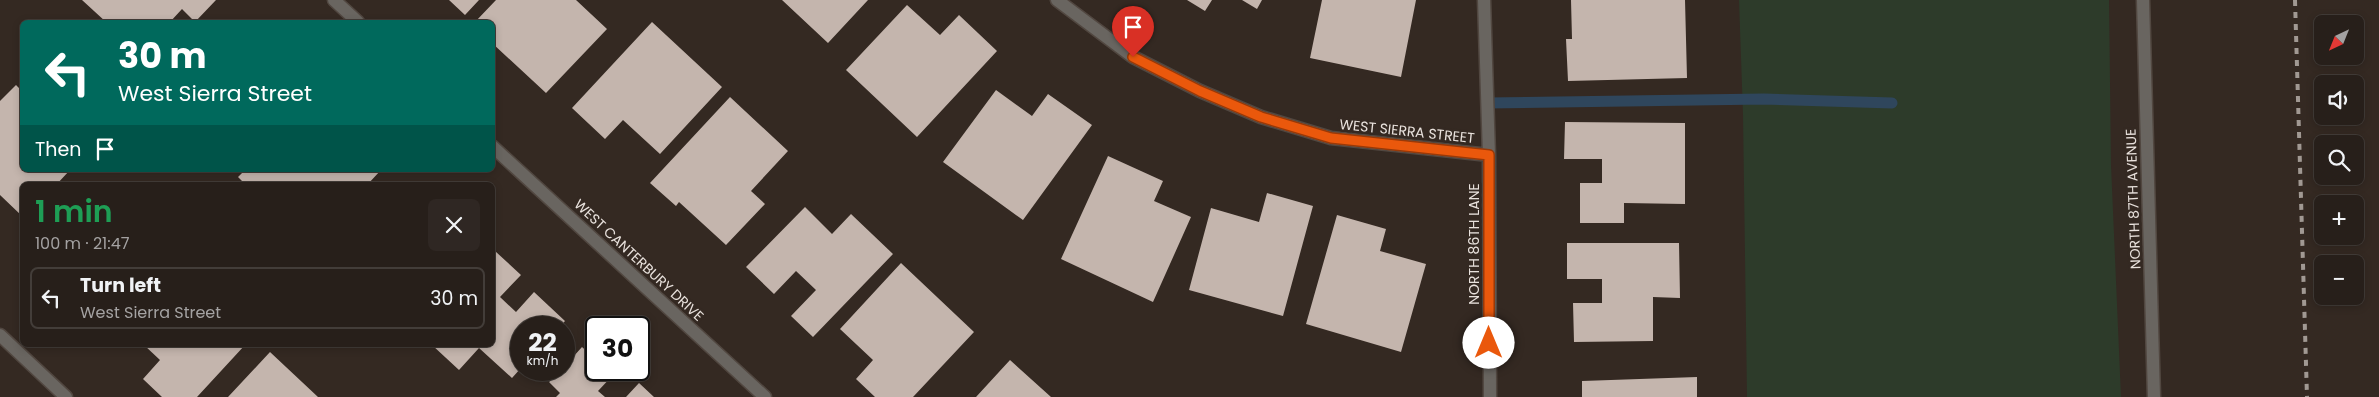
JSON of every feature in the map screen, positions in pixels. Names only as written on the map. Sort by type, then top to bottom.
[{"type":"street","points":[[334,0],[356,20]]},
{"type":"street","name":"WEST SIERRA STREET","points":[[1057,0],[1133,57],[1200,91],[1261,117],[1331,138],[1489,155]]},
{"type":"street","name":"NORTH 86TH LANE","points":[[1484,0],[1489,155],[1490,397]]},
{"type":"street","name":"NORTH 87TH AVENUE","points":[[2143,0],[2154,397]]},
{"type":"street","name":"WEST CANTERBURY DRIVE","points":[[495,149],[765,397]]},
{"type":"street","points":[[0,336],[66,397]]},
{"type":"green space","points":[[1739,0],[2109,0],[2111,165],[2121,397],[1747,397],[1743,115]]},
{"type":"building","points":[[82,0],[216,0],[197,20],[193,20],[182,9],[172,20],[104,20]]},
{"type":"building","points":[[449,0],[479,0],[465,15]]},
{"type":"building","points":[[496,0],[576,0],[607,29],[546,93],[495,46],[495,20],[477,20]]},
{"type":"building","points":[[782,0],[868,0],[828,43]]},
{"type":"building","points":[[1187,0],[1212,0],[1205,11]]},
{"type":"building","points":[[1242,0],[1262,0],[1257,9]]},
{"type":"building","points":[[1322,0],[1416,0],[1401,77],[1310,58]]},
{"type":"building","points":[[1571,0],[1685,0],[1687,78],[1568,81],[1566,39],[1572,39]]},
{"type":"building","points":[[907,5],[940,35],[959,15],[997,51],[917,137],[846,70]]},
{"type":"building","points":[[652,22],[722,87],[660,154],[623,120],[605,139],[572,108]]},
{"type":"building","points":[[16,85],[20,89],[20,172],[68,172],[59,182],[20,182],[20,214],[0,195],[0,101]]},
{"type":"building","points":[[996,90],[1032,116],[1048,94],[1092,125],[1023,220],[943,162]]},
{"type":"building","points":[[730,97],[788,151],[751,191],[765,204],[726,245],[679,202],[676,206],[650,183]]},
{"type":"building","points":[[1565,122],[1685,123],[1685,204],[1624,203],[1624,223],[1580,223],[1580,183],[1602,183],[1602,159],[1564,159]]},
{"type":"building","points":[[1108,156],[1163,181],[1154,201],[1191,217],[1153,302],[1061,259]]},
{"type":"building","points":[[243,172],[379,172],[370,182],[243,182],[238,177]]},
{"type":"building","points":[[1267,193],[1313,206],[1283,316],[1189,290],[1211,208],[1259,222]]},
{"type":"building","points":[[805,207],[832,234],[851,214],[893,254],[813,337],[791,316],[816,290],[796,271],[774,294],[746,267]]},
{"type":"building","points":[[1337,215],[1386,229],[1380,251],[1426,264],[1401,352],[1306,324]]},
{"type":"building","points":[[1567,243],[1679,243],[1680,298],[1653,297],[1653,341],[1574,342],[1573,303],[1602,303],[1602,279],[1567,279]]},
{"type":"building","points":[[495,251],[521,275],[500,297],[516,312],[534,292],[560,316],[510,316],[510,376],[479,348],[459,370],[434,347],[495,347]]},
{"type":"building","points":[[901,263],[974,332],[913,397],[875,397],[856,379],[873,360],[840,329]]},
{"type":"building","points":[[146,347],[243,347],[197,397],[162,397],[143,379],[160,360]]},
{"type":"building","points":[[582,347],[585,350],[585,381],[607,381],[598,391],[605,397],[556,397],[560,393],[549,382],[575,381],[575,355]]},
{"type":"building","points":[[270,352],[318,397],[228,397]]},
{"type":"building","points":[[1010,360],[1051,397],[976,397]]},
{"type":"building","points":[[1697,377],[1697,397],[1582,397],[1582,381]]},
{"type":"building","points":[[639,383],[654,397],[626,397]]},
{"type":"waterway","points":[[1487,103],[1764,99],[1892,103]]},
{"type":"railway","points":[[2295,0],[2307,397]]},
{"type":"route","points":[[1133,57],[1200,91],[1261,117],[1331,138],[1369,144],[1489,155],[1489,343]]}]
